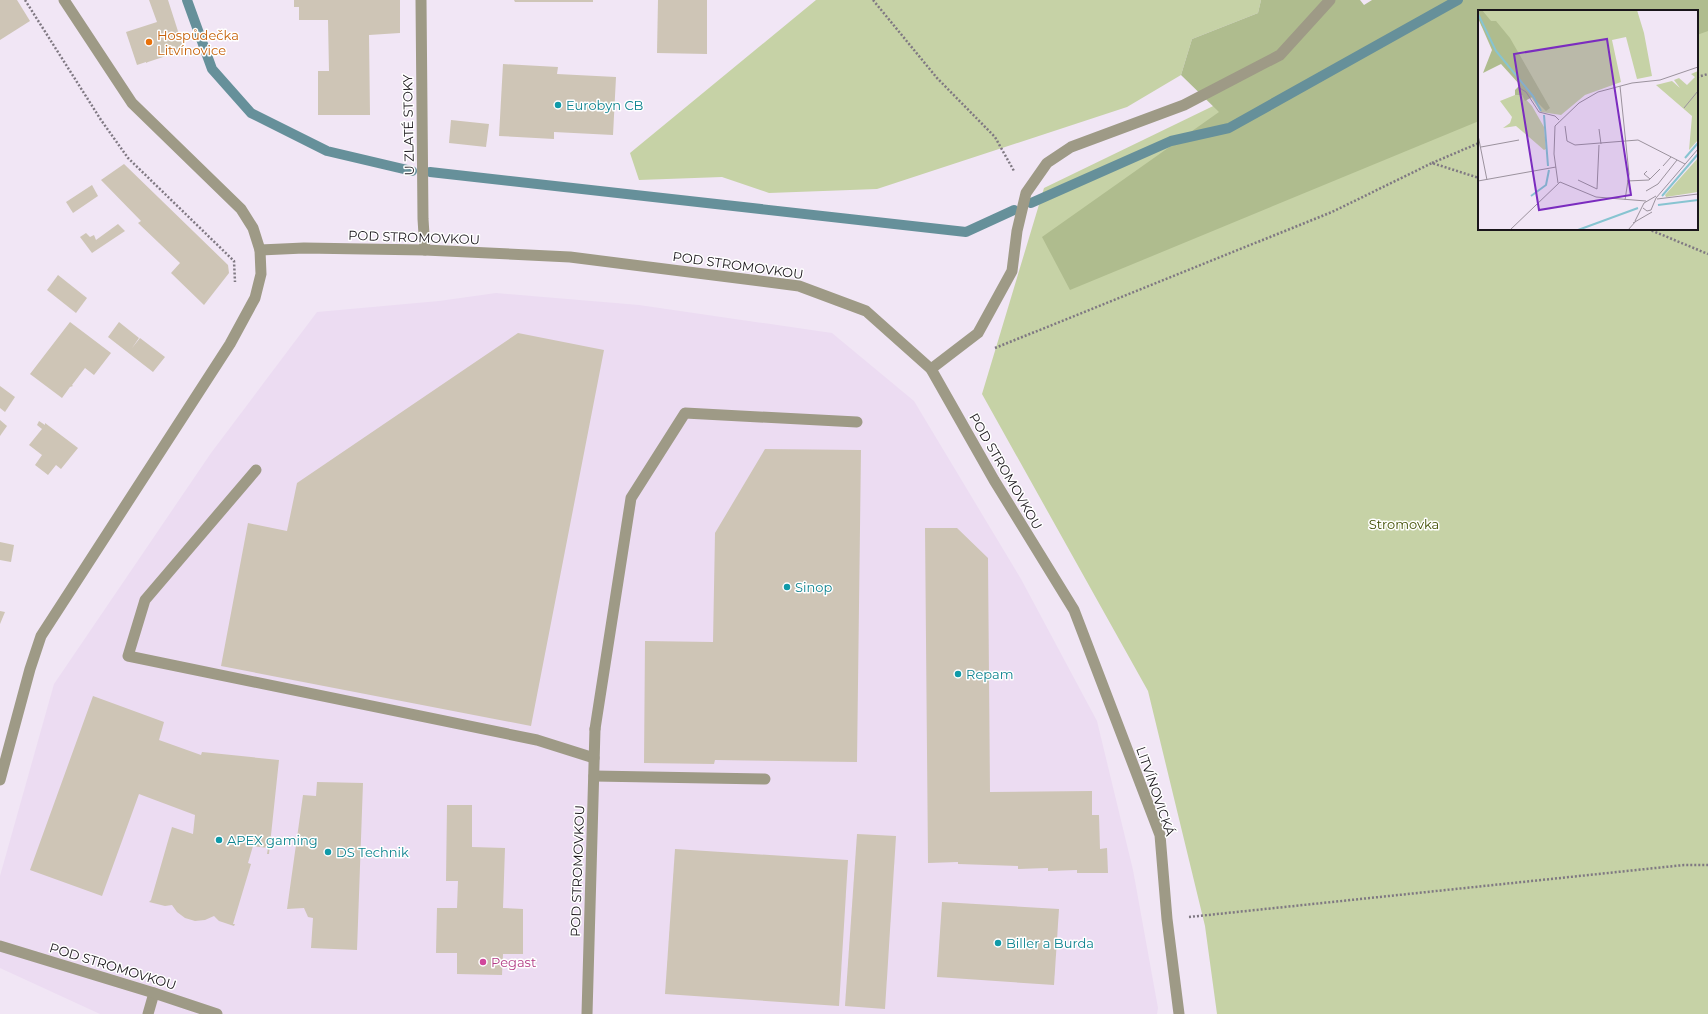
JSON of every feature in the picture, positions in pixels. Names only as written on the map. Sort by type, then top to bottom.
[{"type":"street","points":[[0,780],[41,636],[230,344],[255,298],[261,274],[260,250],[253,228],[241,209],[132,103],[64,0]]},
{"type":"street","name":"U ZLATÉ STOKY","points":[[421,0],[423,219],[425,250]]},
{"type":"street","points":[[931,369],[978,333],[1012,271],[1016,231],[1026,193],[1047,163],[1071,147],[1184,105],[1280,55],[1330,0]]},
{"type":"street","name":"POD STROMOVKOU","points":[[260,250],[304,248],[425,250],[570,257],[798,286],[866,311],[931,369],[994,480],[1074,610]]},
{"type":"street","name":"POD STROMOVKOU","points":[[588,1014],[595,728],[631,498],[685,413],[857,422]]},
{"type":"street","points":[[256,470],[145,600],[128,656],[537,740],[594,758]]},
{"type":"street","name":"LITVÍNOVICKÁ","points":[[1074,610],[1160,835],[1167,919],[1179,1014]]},
{"type":"street","points":[[594,776],[766,779]]},
{"type":"street","name":"POD STROMOVKOU","points":[[0,946],[154,993],[216,1014]]},
{"type":"street","points":[[148,1014],[154,993]]},
{"type":"path","points":[[24,0],[101,120],[128,158],[234,261],[234,283]]},
{"type":"path","points":[[873,0],[937,78],[995,137],[1026,193]]},
{"type":"path","points":[[1698,77],[1708,74]]},
{"type":"path","points":[[989,351],[1332,212],[1432,163],[1478,143]]},
{"type":"path","points":[[1432,163],[1478,178]]},
{"type":"path","points":[[1650,230],[1708,254]]},
{"type":"path","points":[[1167,919],[1684,865],[1708,865]]},
{"type":"shaded area","points":[[496,293],[639,305],[832,333],[914,401],[1021,579],[1097,721],[1133,870],[1158,1008],[1157,1014],[100,1014],[0,968],[0,876],[54,684],[211,453],[317,312],[439,301]]},
{"type":"green space","points":[[816,0],[1261,0],[1258,13],[1192,39],[1181,75],[1127,107],[877,189],[769,193],[722,177],[639,180],[630,153]]},
{"type":"green space","points":[[1261,0],[1360,0],[1364,5],[1372,0],[1708,0],[1708,31],[1698,35],[1698,10],[1478,10],[1478,121],[1070,290],[1042,237],[1219,112],[1181,75],[1192,39],[1258,13]]},
{"type":"green space","name":"Stromovka","points":[[1432,0],[1708,0],[1708,1014],[1217,1014],[1205,926],[1148,691],[982,394],[1044,188]]},
{"type":"building","points":[[0,0],[17,0],[30,21],[0,40]]},
{"type":"building","points":[[149,0],[168,0],[184,50],[137,65],[126,32],[157,22]]},
{"type":"building","points":[[294,0],[400,0],[400,33],[369,35],[370,115],[318,115],[318,71],[329,71],[328,20],[299,20],[299,7],[294,7]]},
{"type":"building","points":[[514,0],[593,0],[593,2],[515,2]]},
{"type":"building","points":[[658,0],[707,0],[707,54],[657,53]]},
{"type":"building","name":"Eurobyn CB","points":[[503,64],[558,67],[557,74],[616,77],[613,135],[554,132],[554,139],[499,136]]},
{"type":"building","points":[[451,120],[489,124],[486,147],[449,143]]},
{"type":"building","points":[[124,164],[228,265],[229,273],[204,305],[171,273],[180,263],[138,223],[141,221],[101,180]]},
{"type":"building","points":[[92,185],[98,196],[73,213],[66,202]]},
{"type":"building","points":[[118,224],[125,231],[92,253],[80,237],[86,233],[90,237],[94,235],[96,240]]},
{"type":"building","points":[[58,275],[87,298],[76,313],[47,290]]},
{"type":"building","points":[[70,322],[111,353],[94,375],[85,368],[72,385],[73,386],[70,387],[62,398],[30,374]]},
{"type":"building","points":[[119,322],[139,338],[132,348],[140,338],[165,357],[153,372],[108,337]]},
{"type":"building","points":[[518,333],[604,350],[531,726],[221,666],[248,523],[287,531],[297,483]]},
{"type":"building","points":[[0,386],[15,397],[5,412],[0,408]]},
{"type":"building","points":[[0,420],[7,426],[0,436]]},
{"type":"building","points":[[39,421],[45,425],[45,423],[78,448],[61,469],[56,465],[48,475],[35,465],[42,455],[29,445],[42,429],[37,425]]},
{"type":"building","name":"Sinop","points":[[765,449],[861,450],[857,762],[715,760],[714,764],[644,763],[645,641],[713,642],[715,533]]},
{"type":"building","name":"Repam","points":[[925,528],[957,528],[988,558],[990,792],[1092,791],[1092,815],[1099,815],[1100,849],[1107,848],[1108,873],[1077,873],[1077,870],[1048,871],[1048,868],[1018,869],[1018,866],[958,864],[958,862],[928,863]]},
{"type":"building","points":[[0,542],[14,545],[11,562],[0,560]]},
{"type":"building","points":[[0,611],[5,612],[0,624]]},
{"type":"building","points":[[93,696],[164,722],[159,740],[201,755],[202,752],[279,760],[269,854],[267,854],[268,848],[253,846],[248,863],[251,864],[233,924],[235,924],[234,926],[219,921],[214,916],[205,920],[195,921],[185,918],[177,912],[172,905],[165,906],[149,902],[151,900],[172,827],[193,834],[195,815],[139,794],[102,896],[30,870]]},
{"type":"building","name":"DS Technik","points":[[317,782],[363,783],[357,950],[311,948],[313,918],[308,917],[304,908],[287,909],[303,795],[316,796]]},
{"type":"building","points":[[447,805],[472,805],[472,847],[505,848],[503,908],[523,909],[523,954],[503,954],[502,975],[457,974],[457,953],[436,953],[437,908],[457,908],[458,881],[446,881]]},
{"type":"building","points":[[857,834],[896,836],[885,1009],[845,1006]]},
{"type":"building","points":[[675,849],[848,860],[839,1006],[665,994]]},
{"type":"building","name":"Biller a Burda","points":[[942,902],[1059,909],[1054,985],[937,977]]},
{"type":"waterway","points":[[187,0],[212,69],[251,113],[327,151],[412,171]]},
{"type":"waterway","points":[[1031,203],[1171,141],[1229,128],[1458,0]]},
{"type":"waterway","points":[[430,172],[966,232],[1014,210]]},
{"type":"place","name":"Hospůdečka Litvínovice","points":[[149,42]]},
{"type":"place","name":"Eurobyn CB","points":[[558,105]]},
{"type":"place","name":"Sinop","points":[[787,587]]},
{"type":"place","name":"Repam","points":[[958,674]]},
{"type":"place","name":"APEX gaming","points":[[219,840]]},
{"type":"place","name":"DS Technik","points":[[328,852]]},
{"type":"place","name":"Biller a Burda","points":[[998,943]]},
{"type":"place","name":"Pegast","points":[[483,962]]}]
